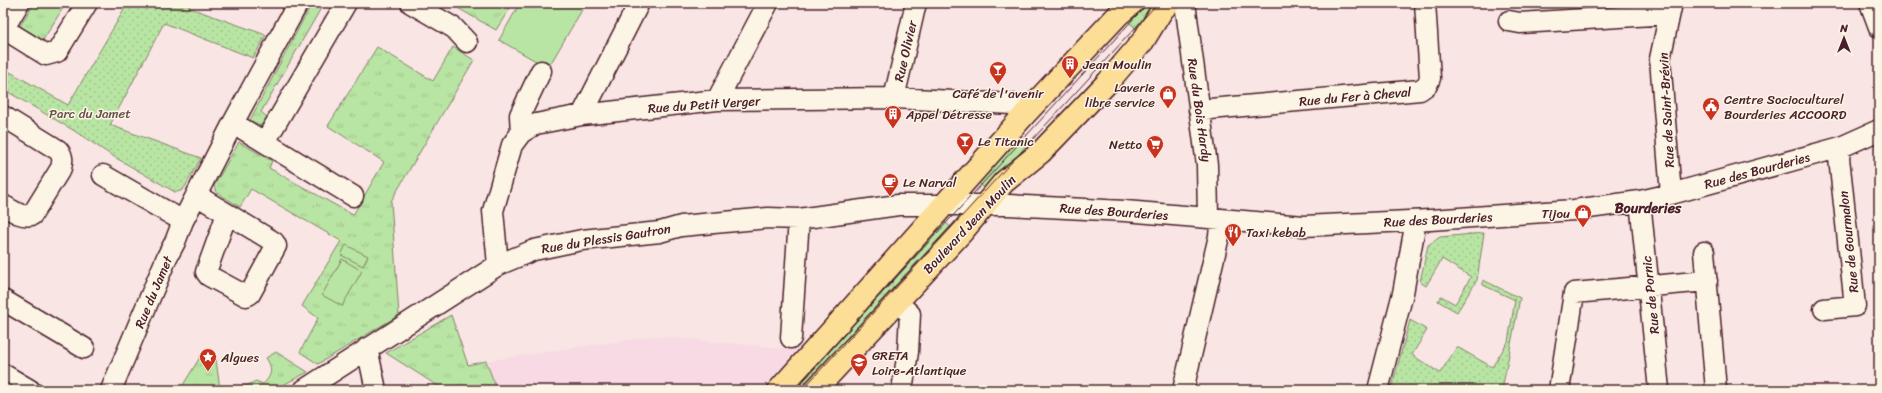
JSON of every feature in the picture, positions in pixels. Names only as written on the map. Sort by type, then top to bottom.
[{"type":"main road","points":[[779,390],[1025,114],[1117,16],[1132,3]]},
{"type":"main road","name":"Boulevard Jean Moulin","points":[[815,390],[897,302],[1004,182],[1041,152],[1108,82],[1143,41],[1162,10],[1169,3]]},
{"type":"street","points":[[12,5],[3,29],[46,54],[57,52],[87,3]]},
{"type":"street","name":"Rue du Jamet","points":[[111,390],[183,221],[233,122],[298,3]]},
{"type":"street","points":[[265,142],[346,3]]},
{"type":"street","points":[[411,3],[454,28],[467,42]]},
{"type":"street","points":[[582,115],[639,3]]},
{"type":"street","points":[[717,100],[768,3]]},
{"type":"street","name":"Rue Olivier","points":[[894,98],[916,3]]},
{"type":"street","name":"Rue du Bois Hardy","points":[[1183,390],[1219,236],[1207,165],[1185,3]]},
{"type":"street","name":"Rue du Fer à Cheval","points":[[1199,110],[1420,90],[1427,85],[1430,78],[1425,3]]},
{"type":"street","points":[[1870,3],[1879,27]]},
{"type":"street","points":[[1509,21],[1520,23],[1670,9]]},
{"type":"street","name":"Rue de Saint-Brévin","points":[[1670,9],[1660,59],[1671,194]]},
{"type":"street","points":[[521,133],[520,115],[541,72]]},
{"type":"street","name":"Rue du Petit Verger","points":[[498,265],[493,211],[512,145],[521,133],[536,124],[582,115],[717,100],[894,98],[1012,104],[1025,114]]},
{"type":"street","points":[[3,116],[58,150],[63,155],[61,168],[32,215],[26,216],[19,214],[3,205]]},
{"type":"street","points":[[233,122],[353,196]]},
{"type":"street","name":"Rue des Bourderies","points":[[947,203],[1215,218],[1304,226],[1416,221],[1574,210],[1640,201],[1671,194],[1841,147],[1879,130]]},
{"type":"street","name":"Rue de Gourmalon","points":[[1824,309],[1855,306],[1839,158],[1841,147]]},
{"type":"street","points":[[103,175],[183,221]]},
{"type":"street","points":[[196,195],[227,214]]},
{"type":"street","name":"Rue de Pornic","points":[[1640,201],[1659,390]]},
{"type":"street","name":"Rue du Plessis Gautron","points":[[304,390],[498,265],[534,250],[582,240],[660,232],[681,226],[768,218],[799,219],[878,206],[947,203]]},
{"type":"street","points":[[791,338],[799,219]]},
{"type":"street","points":[[1378,390],[1403,293],[1416,221]]},
{"type":"street","points":[[1704,252],[1716,390]]},
{"type":"street","points":[[1559,390],[1574,294],[1707,281]]},
{"type":"street","points":[[3,300],[84,348]]},
{"type":"street","points":[[897,302],[910,314],[908,352],[902,390]]},
{"type":"street","points":[[367,348],[376,390]]},
{"type":"street","points":[[3,374],[30,390]]},
{"type":"shaded area","points":[[654,336],[799,350],[761,390],[497,390],[487,361]]},
{"type":"green space","points":[[34,3],[66,3],[43,40],[20,26]]},
{"type":"green space","name":"Parc du Jamet","points":[[128,3],[187,3],[190,8],[266,35],[253,58],[164,23],[110,125],[201,158],[185,187],[181,191],[175,192],[3,89],[3,68],[68,105]]},
{"type":"green space","points":[[312,3],[324,3],[261,112],[267,117],[260,126],[250,120]]},
{"type":"green space","points":[[449,3],[513,3],[496,30]]},
{"type":"green space","points":[[520,3],[586,3],[548,68],[499,40]]},
{"type":"green space","points":[[1141,3],[1162,3],[1142,34],[1123,17]]},
{"type":"green space","points":[[377,47],[433,81],[453,47],[474,60],[391,201],[399,315],[318,364],[300,352],[318,318],[302,306],[341,241],[251,189],[240,207],[216,192],[214,186],[239,142],[272,161],[269,168],[353,215],[384,162],[328,126]]},
{"type":"green space","points":[[1015,133],[1036,152],[989,193],[978,182],[992,168]]},
{"type":"green space","points":[[944,221],[955,231],[807,390],[788,390]]},
{"type":"green space","points":[[1484,233],[1477,280],[1457,312],[1438,301],[1441,296],[1455,304],[1471,277],[1442,259],[1426,286],[1420,282],[1428,245],[1440,237]]},
{"type":"green space","points":[[346,245],[368,256],[363,266],[341,255]]},
{"type":"green space","points":[[342,259],[362,271],[342,306],[322,295]]},
{"type":"green space","points":[[1483,280],[1520,298],[1502,390],[1391,390],[1410,320],[1427,330],[1412,355],[1440,373],[1457,347],[1492,367],[1508,342],[1515,300],[1483,285]]},
{"type":"green space","points":[[451,315],[468,365],[486,361],[497,390],[444,390],[386,353]]},
{"type":"green space","points":[[276,352],[308,372],[273,390],[180,390],[202,354],[216,360],[220,389],[248,385],[256,381],[263,384],[270,375],[270,365],[266,358]]},
{"type":"tram line","points":[[793,390],[1148,3]]},
{"type":"tram line","points":[[802,390],[1158,3]]},
{"type":"tram line","points":[[3,381],[18,390]]},
{"type":"place","name":"Jean Moulin","points":[[1070,79]]},
{"type":"place","name":"Café de l'avenir","points":[[998,85]]},
{"type":"place","name":"Laverie libre service","points":[[1168,109]]},
{"type":"place","name":"Centre Socioculturel Bourderies ACCOORD","points":[[1711,121]]},
{"type":"place","name":"Appel Détresse","points":[[893,129]]},
{"type":"place","name":"Le Titanic","points":[[965,156]]},
{"type":"place","name":"Netto","points":[[1155,159]]},
{"type":"place","name":"Le Narval","points":[[890,197]]},
{"type":"place","name":"Tijou","points":[[1583,228]]},
{"type":"place","name":"Taxi kebab","points":[[1233,247]]},
{"type":"place","name":"Algues","points":[[208,372]]},
{"type":"place","name":"GRETA Loire-Atlantique","points":[[859,377]]},
{"type":"district","name":"Bourderies","points":[[1648,208]]}]
